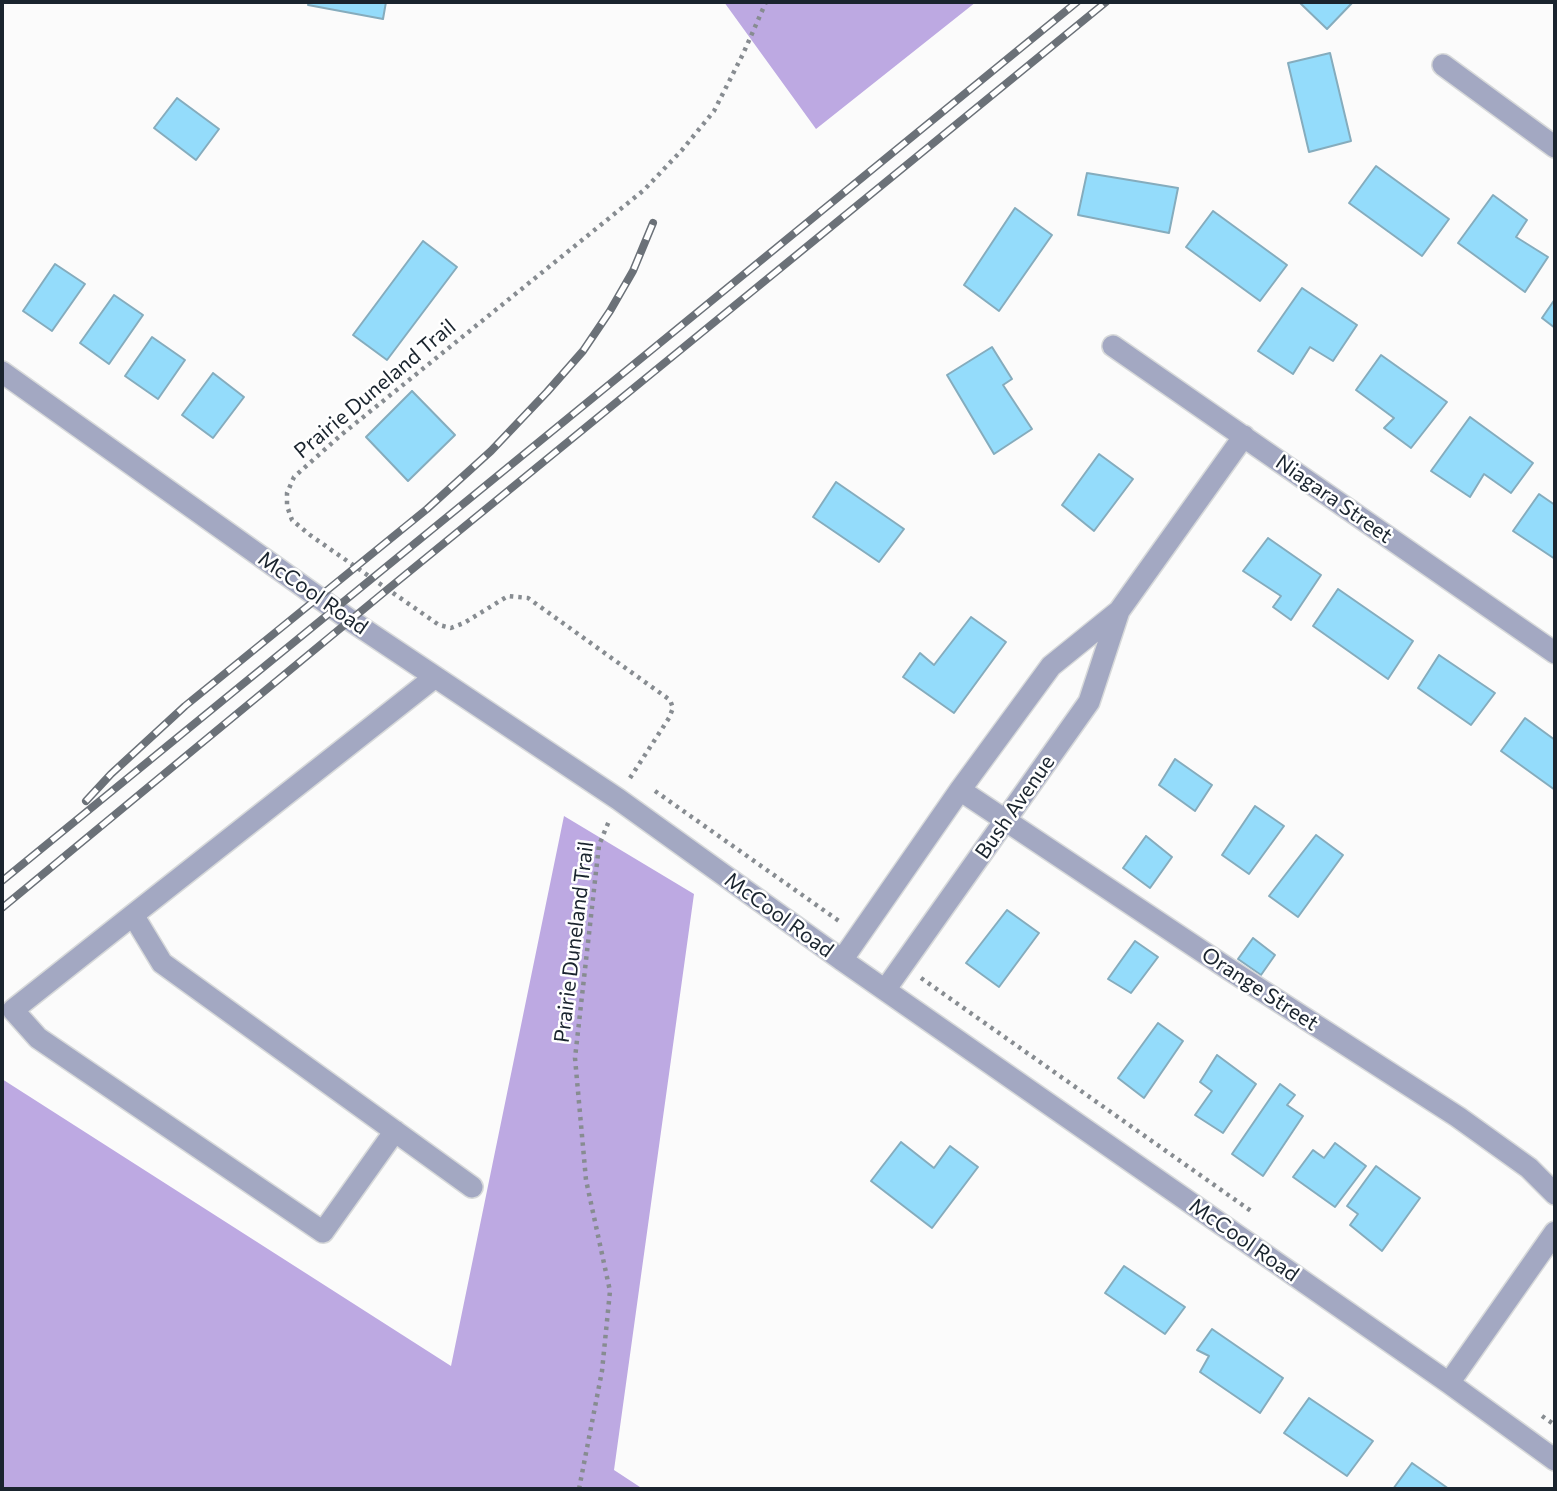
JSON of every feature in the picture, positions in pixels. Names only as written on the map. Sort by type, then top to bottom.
[{"type":"street","points":[[1443,65],[1555,147]]},
{"type":"street","name":"Niagara Street","points":[[1113,346],[1555,653]]},
{"type":"street","name":"McCool Road","points":[[2,372],[351,620],[618,799],[842,960],[1449,1383],[1555,1460]]},
{"type":"street","name":"Bush Avenue","points":[[842,960],[960,790],[1051,666],[1119,611],[1244,436]]},
{"type":"street","name":"Bush Avenue","points":[[885,990],[1089,702],[1119,611]]},
{"type":"street","points":[[395,1132],[323,1232],[38,1038],[13,1010],[435,677]]},
{"type":"street","name":"Orange Street","points":[[960,790],[1230,971],[1458,1117],[1529,1168],[1555,1194]]},
{"type":"street","points":[[133,915],[162,964],[472,1187]]},
{"type":"street","points":[[1449,1383],[1555,1232]]},
{"type":"path","name":"Prairie Duneland Trail","points":[[579,1489],[603,1371],[610,1291],[586,1180],[575,1058],[599,845],[618,799],[673,708],[670,700],[528,598],[508,596],[464,623],[451,628],[439,625],[292,520],[287,506],[287,493],[294,477],[341,435],[644,190],[714,111],[766,2]]},
{"type":"path","points":[[632,775],[643,782]]},
{"type":"path","points":[[654,790],[860,935]]},
{"type":"path","points":[[903,966],[1251,1211]]},
{"type":"path","points":[[1533,1409],[1555,1425]]},
{"type":"shaded area","points":[[724,2],[976,2],[816,129]]},
{"type":"shaded area","points":[[564,816],[694,894],[614,1470],[643,1489],[2,1489],[2,1079],[451,1366]]},
{"type":"building","points":[[309,2],[386,2],[383,19],[308,5]]},
{"type":"building","points":[[1299,2],[1353,2],[1327,29]]},
{"type":"building","points":[[1330,53],[1351,141],[1309,152],[1288,63]]},
{"type":"building","points":[[177,98],[219,129],[196,160],[154,128]]},
{"type":"building","points":[[1376,166],[1449,219],[1422,256],[1349,203]]},
{"type":"building","points":[[1087,173],[1178,188],[1169,233],[1078,215]]},
{"type":"building","points":[[1493,195],[1527,220],[1516,237],[1548,257],[1525,292],[1458,243]]},
{"type":"building","points":[[1015,208],[1052,235],[999,311],[964,285]]},
{"type":"building","points":[[1213,211],[1287,265],[1260,301],[1186,247]]},
{"type":"building","points":[[423,241],[457,267],[387,360],[353,335]]},
{"type":"building","points":[[55,264],[85,284],[52,331],[23,311]]},
{"type":"building","points":[[1302,288],[1357,325],[1333,361],[1310,347],[1293,374],[1258,351]]},
{"type":"building","points":[[114,295],[143,315],[109,364],[80,343]]},
{"type":"building","points":[[1555,299],[1555,328],[1542,318]]},
{"type":"building","points":[[152,337],[185,360],[158,399],[125,376]]},
{"type":"building","points":[[992,347],[1012,379],[1003,385],[1032,429],[994,454],[947,375]]},
{"type":"building","points":[[1381,355],[1447,402],[1411,448],[1384,428],[1394,418],[1356,390]]},
{"type":"building","points":[[213,373],[244,397],[213,438],[182,415]]},
{"type":"building","points":[[412,391],[455,435],[408,481],[366,437]]},
{"type":"building","points":[[1470,417],[1533,463],[1511,493],[1484,474],[1470,497],[1431,471]]},
{"type":"building","points":[[1099,454],[1133,479],[1094,531],[1062,505]]},
{"type":"building","points":[[836,482],[904,529],[879,562],[813,517]]},
{"type":"building","points":[[1539,494],[1555,505],[1555,559],[1513,531]]},
{"type":"building","points":[[1268,538],[1321,575],[1291,620],[1273,607],[1281,596],[1243,571]]},
{"type":"building","points":[[1338,589],[1413,641],[1388,679],[1313,626]]},
{"type":"building","points":[[971,617],[1006,642],[954,713],[903,677],[920,653],[934,665]]},
{"type":"building","points":[[1439,655],[1495,693],[1471,725],[1418,688]]},
{"type":"building","points":[[1525,718],[1555,740],[1555,790],[1501,751]]},
{"type":"building","points":[[1175,759],[1212,785],[1195,811],[1159,785]]},
{"type":"building","points":[[1255,806],[1284,826],[1249,874],[1222,855]]},
{"type":"building","points":[[1316,835],[1343,855],[1298,917],[1269,896]]},
{"type":"building","points":[[1146,836],[1172,857],[1150,888],[1123,868]]},
{"type":"building","points":[[1007,910],[1039,933],[999,987],[966,963]]},
{"type":"building","points":[[1253,938],[1275,955],[1261,975],[1238,959]]},
{"type":"building","points":[[1135,941],[1158,957],[1131,993],[1108,979]]},
{"type":"building","points":[[1158,1023],[1183,1041],[1144,1098],[1118,1078]]},
{"type":"building","points":[[1217,1055],[1256,1084],[1223,1133],[1195,1115],[1212,1091],[1200,1082]]},
{"type":"building","points":[[1280,1084],[1295,1095],[1287,1105],[1303,1116],[1263,1176],[1232,1154]]},
{"type":"building","points":[[901,1142],[934,1168],[950,1146],[978,1167],[932,1228],[871,1181]]},
{"type":"building","points":[[1335,1143],[1366,1166],[1335,1207],[1293,1177],[1313,1150],[1324,1158]]},
{"type":"building","points":[[1376,1166],[1420,1198],[1382,1251],[1350,1225],[1358,1214],[1347,1206]]},
{"type":"building","points":[[1124,1266],[1185,1307],[1165,1334],[1105,1293]]},
{"type":"building","points":[[1212,1329],[1283,1378],[1260,1413],[1200,1372],[1209,1356],[1197,1350]]},
{"type":"building","points":[[1309,1398],[1373,1441],[1347,1476],[1284,1433]]},
{"type":"building","points":[[1412,1463],[1449,1489],[1393,1489]]},
{"type":"railway","points":[[2,881],[1077,2]]},
{"type":"railway","points":[[2,908],[1106,2]]},
{"type":"railway","points":[[86,801],[111,774],[185,706],[427,509],[491,451],[583,351],[633,271],[653,223]]}]
